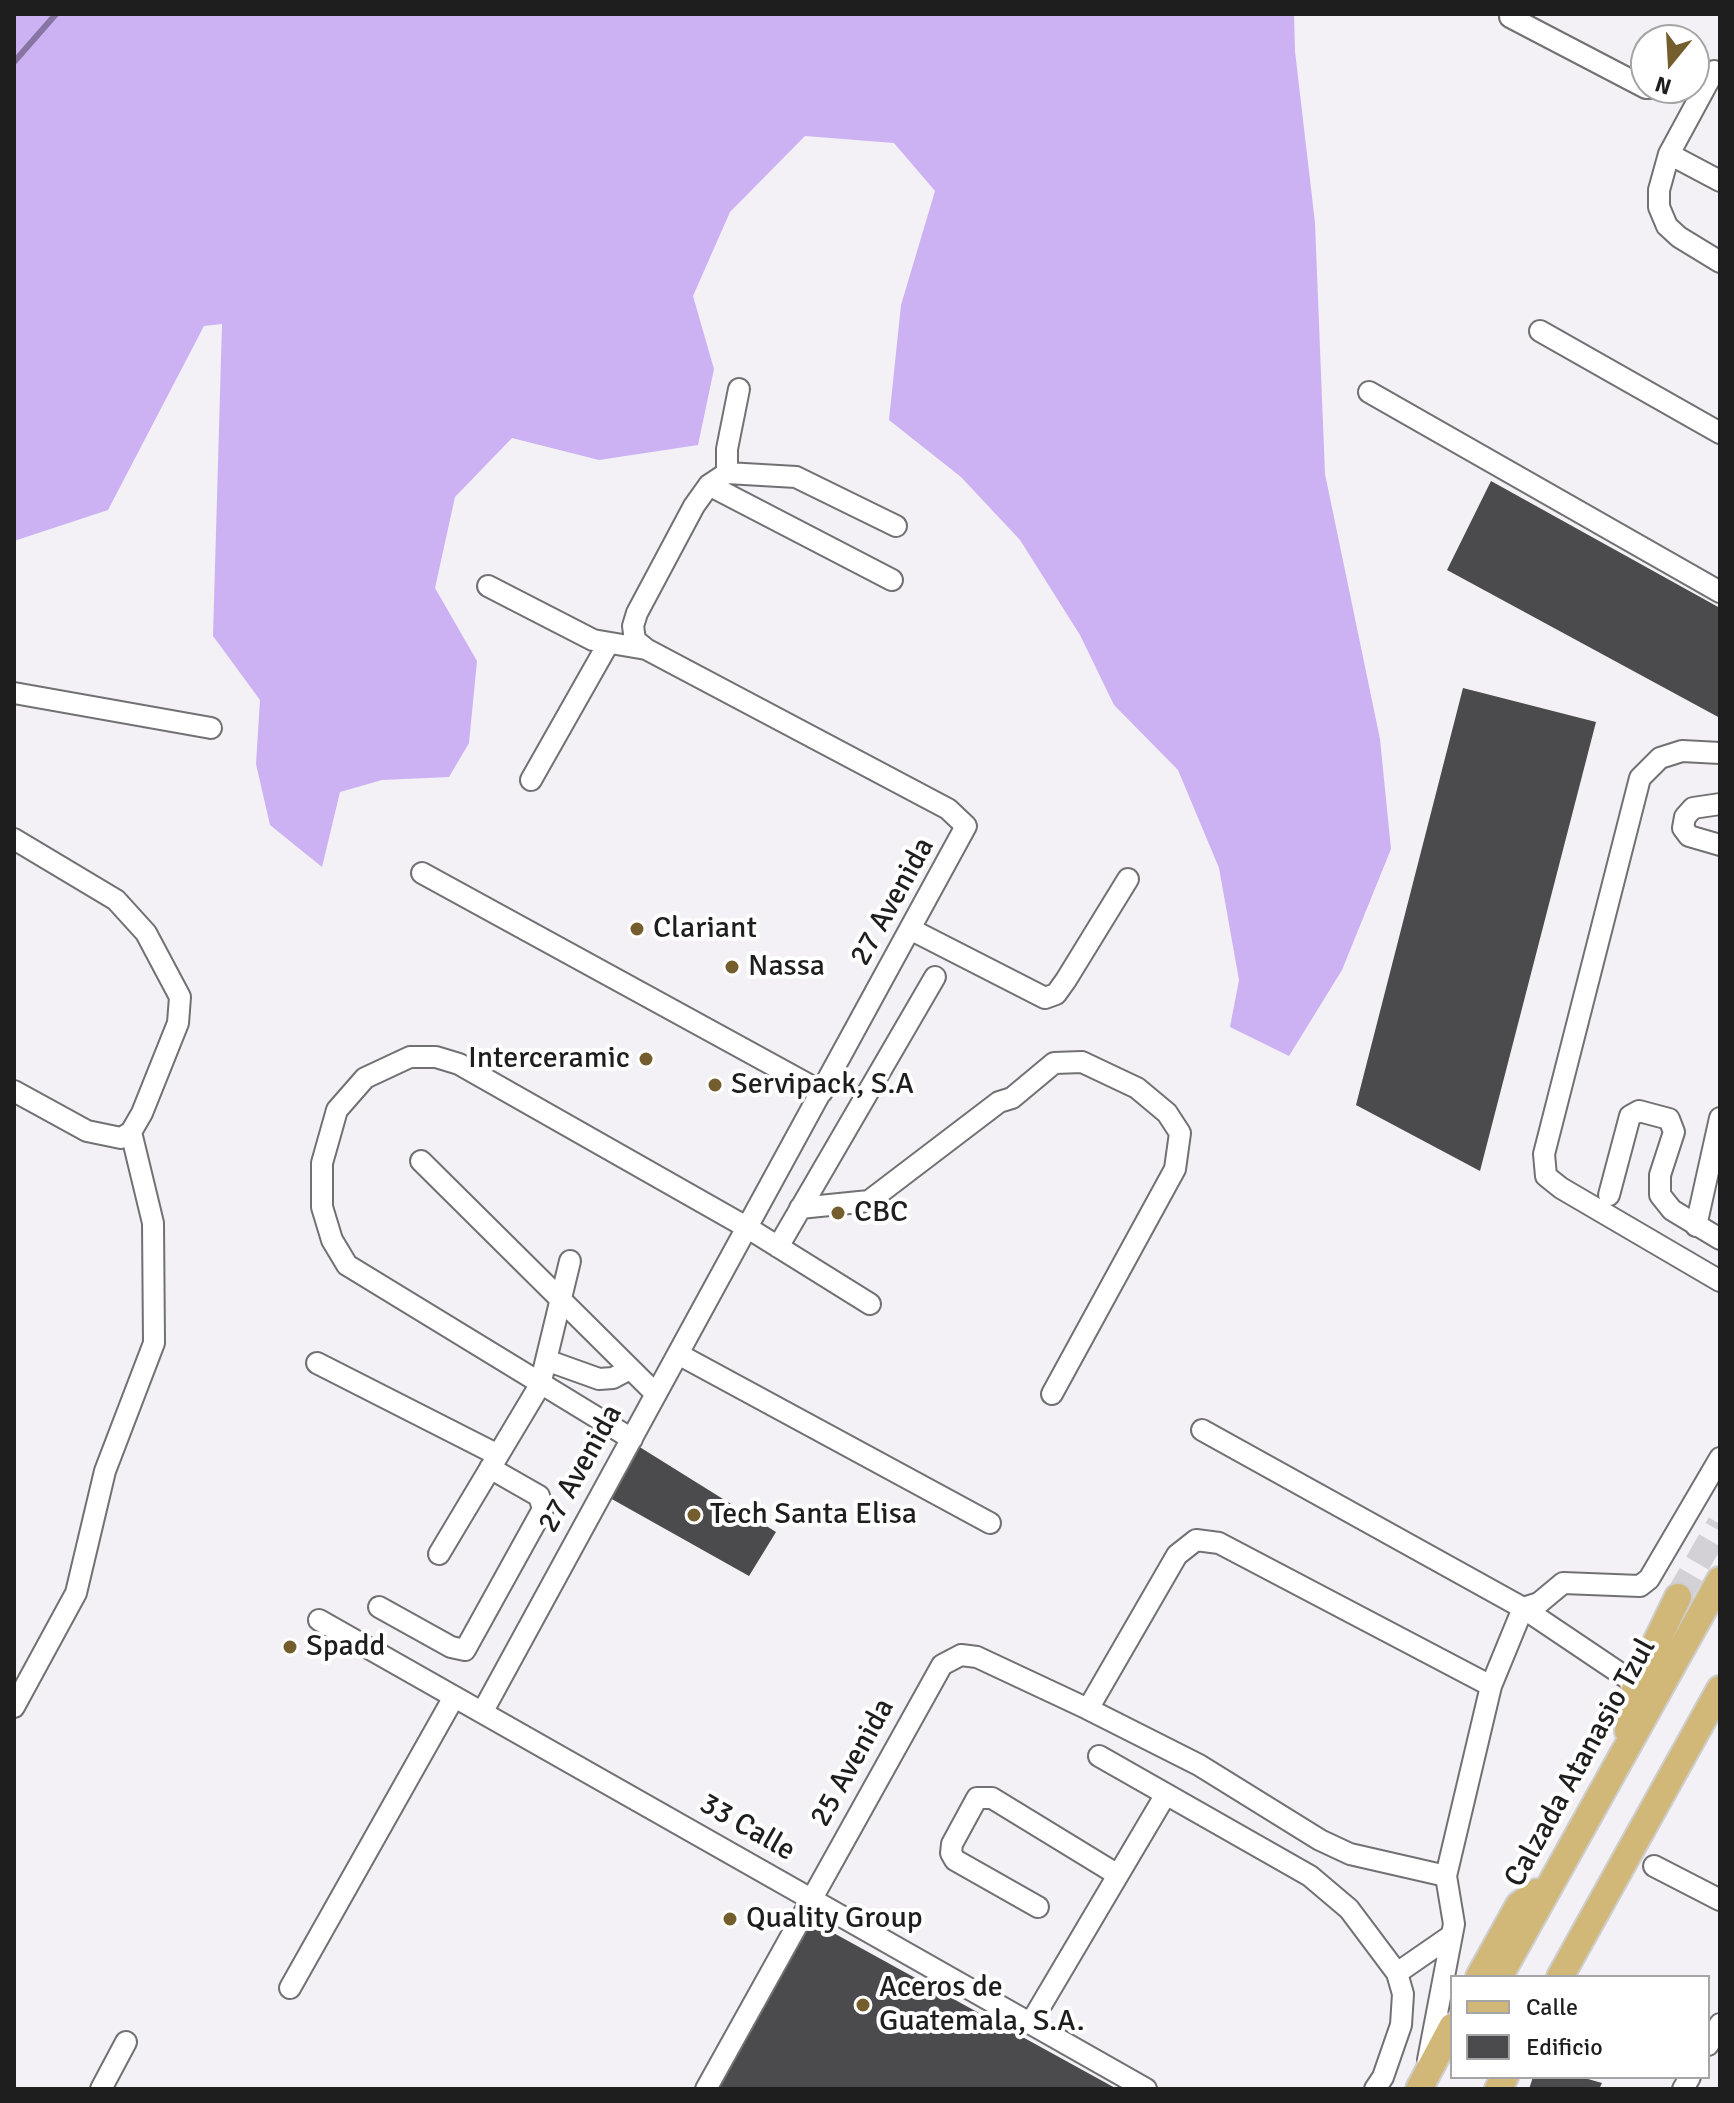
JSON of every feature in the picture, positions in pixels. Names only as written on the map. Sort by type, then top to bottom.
[{"type":"main road","name":"Calzada Atanasio Tzul","points":[[1500,1975],[1720,1580]]},
{"type":"main road","points":[[1625,1752],[1636,1684],[1678,1597]]},
{"type":"main road","points":[[1561,1975],[1720,1689]]},
{"type":"main road","points":[[1480,1975],[1519,1905],[1553,1880]]},
{"type":"main road","points":[[1427,2086],[1450,2032]]},
{"type":"main road","points":[[1427,2086],[1450,2064]]},
{"type":"street","points":[[1510,17],[1630,80]]},
{"type":"street","points":[[1694,104],[1669,154],[1659,190],[1659,207],[1667,226],[1720,262]]},
{"type":"street","points":[[1669,154],[1720,181]]},
{"type":"street","points":[[1540,331],[1720,433]]},
{"type":"street","points":[[727,473],[727,449],[739,389]]},
{"type":"street","points":[[1369,392],[1720,592]]},
{"type":"street","points":[[646,649],[635,640],[637,613],[673,542],[709,485],[727,473],[796,477],[896,526]]},
{"type":"street","points":[[709,485],[892,580]]},
{"type":"street","points":[[488,586],[608,644],[646,649]]},
{"type":"street","points":[[531,780],[608,644]]},
{"type":"street","name":"27 Avenida","points":[[483,1711],[965,834],[963,820],[948,809],[646,649]]},
{"type":"street","points":[[14,693],[211,728]]},
{"type":"street","points":[[1720,753],[1682,751],[1660,758],[1640,778],[1544,1154],[1546,1176],[1561,1188],[1720,1281]]},
{"type":"street","points":[[1720,804],[1693,808],[1685,817],[1683,828],[1689,836],[1720,845]]},
{"type":"street","points":[[15,840],[116,900],[146,933],[180,997],[178,1023],[131,1132],[121,1138],[87,1131],[15,1093]]},
{"type":"street","points":[[422,873],[822,1092]]},
{"type":"street","points":[[912,930],[1045,998],[1056,994],[1061,987],[1128,879]]},
{"type":"street","points":[[778,1247],[935,977]]},
{"type":"street","points":[[632,1439],[347,1265],[332,1240],[322,1207],[322,1163],[337,1110],[365,1078],[410,1057],[436,1057],[459,1064],[748,1228],[870,1304]]},
{"type":"street","points":[[800,1208],[869,1201],[999,1102],[1012,1098],[1054,1063],[1082,1062],[1137,1088],[1167,1113],[1180,1133],[1175,1169],[1052,1394]]},
{"type":"street","points":[[1609,1195],[1630,1116],[1639,1111],[1669,1119],[1674,1132],[1660,1175],[1660,1195],[1672,1210],[1720,1239]]},
{"type":"street","points":[[1696,1226],[1720,1118]]},
{"type":"street","points":[[14,1707],[76,1593],[84,1572],[105,1471],[154,1343],[153,1223],[131,1132]]},
{"type":"street","points":[[421,1161],[656,1394]]},
{"type":"street","points":[[439,1554],[540,1385],[570,1261]]},
{"type":"street","points":[[678,1354],[990,1523]]},
{"type":"street","points":[[546,1360],[599,1379],[613,1378],[630,1369]]},
{"type":"street","points":[[317,1363],[494,1462],[539,1496],[543,1509],[468,1646],[462,1651],[379,1607]]},
{"type":"street","points":[[1202,1430],[1523,1608],[1636,1684]]},
{"type":"street","points":[[1523,1608],[1539,1603],[1563,1583],[1640,1586],[1649,1579],[1720,1458]]},
{"type":"street","points":[[1088,1709],[1177,1555],[1196,1540],[1219,1543],[1491,1686]]},
{"type":"street","points":[[1427,2086],[1454,1924],[1446,1876],[1491,1686],[1523,1608]]},
{"type":"street","name":"33 Calle","points":[[319,1620],[1146,2089]]},
{"type":"street","name":"25 Avenida","points":[[706,2089],[942,1665],[961,1655],[977,1657],[1018,1675],[1199,1765],[1320,1840],[1350,1854],[1446,1876]]},
{"type":"street","points":[[290,1988],[454,1697]]},
{"type":"street","points":[[1099,1756],[1310,1876],[1349,1909],[1397,1973],[1403,1994],[1401,2025],[1383,2077],[1375,2089]]},
{"type":"street","points":[[1030,2024],[1166,1794]]},
{"type":"street","points":[[1038,1907],[955,1860],[951,1853],[952,1844],[977,1798],[992,1798],[1118,1875]]},
{"type":"street","points":[[1654,1866],[1720,1900]]},
{"type":"street","points":[[1397,1973],[1452,1935]]},
{"type":"street","points":[[1710,2042],[1720,2024]]},
{"type":"street","points":[[101,2089],[126,2042]]},
{"type":"shaded area","points":[[14,14],[1294,14],[1295,51],[1315,223],[1325,474],[1380,739],[1391,849],[1342,970],[1289,1056],[1230,1027],[1239,980],[1219,868],[1178,770],[1114,705],[1080,635],[1020,540],[961,477],[889,420],[901,305],[935,191],[894,143],[805,136],[730,212],[693,296],[714,369],[698,445],[599,460],[512,438],[455,497],[435,588],[477,661],[469,743],[449,777],[382,780],[340,792],[322,867],[270,825],[256,764],[260,700],[213,636],[222,324],[204,326],[108,510],[14,541]]},
{"type":"building","points":[[1491,481],[1720,608],[1720,718],[1447,570]]},
{"type":"building","points":[[1463,688],[1596,722],[1480,1171],[1356,1105]]},
{"type":"building","name":"Tech Santa Elisa","points":[[638,1446],[776,1532],[749,1576],[610,1498]]},
{"type":"building","name":"Aceros de Guatemala, S.A.","points":[[810,1920],[1117,2089],[716,2089]]},
{"type":"building","points":[[1532,2079],[1588,2079],[1602,2083],[1599,2089],[1529,2089]]},
{"type":"waterway","points":[[14,62],[56,14]]},
{"type":"tunnel","points":[[1678,1597],[1720,1524]]},
{"type":"place","name":"Clariant","points":[[637,929]]},
{"type":"place","name":"Nassa","points":[[732,967]]},
{"type":"place","name":"Interceramic","points":[[646,1059]]},
{"type":"place","name":"Servipack, S.A","points":[[715,1085]]},
{"type":"place","name":"CBC","points":[[838,1213]]},
{"type":"place","name":"Tech Santa Elisa","points":[[694,1515]]},
{"type":"place","name":"Spadd","points":[[290,1647]]},
{"type":"place","name":"Quality Group","points":[[730,1919]]},
{"type":"place","name":"Aceros de Guatemala, S.A.","points":[[863,2005]]}]
